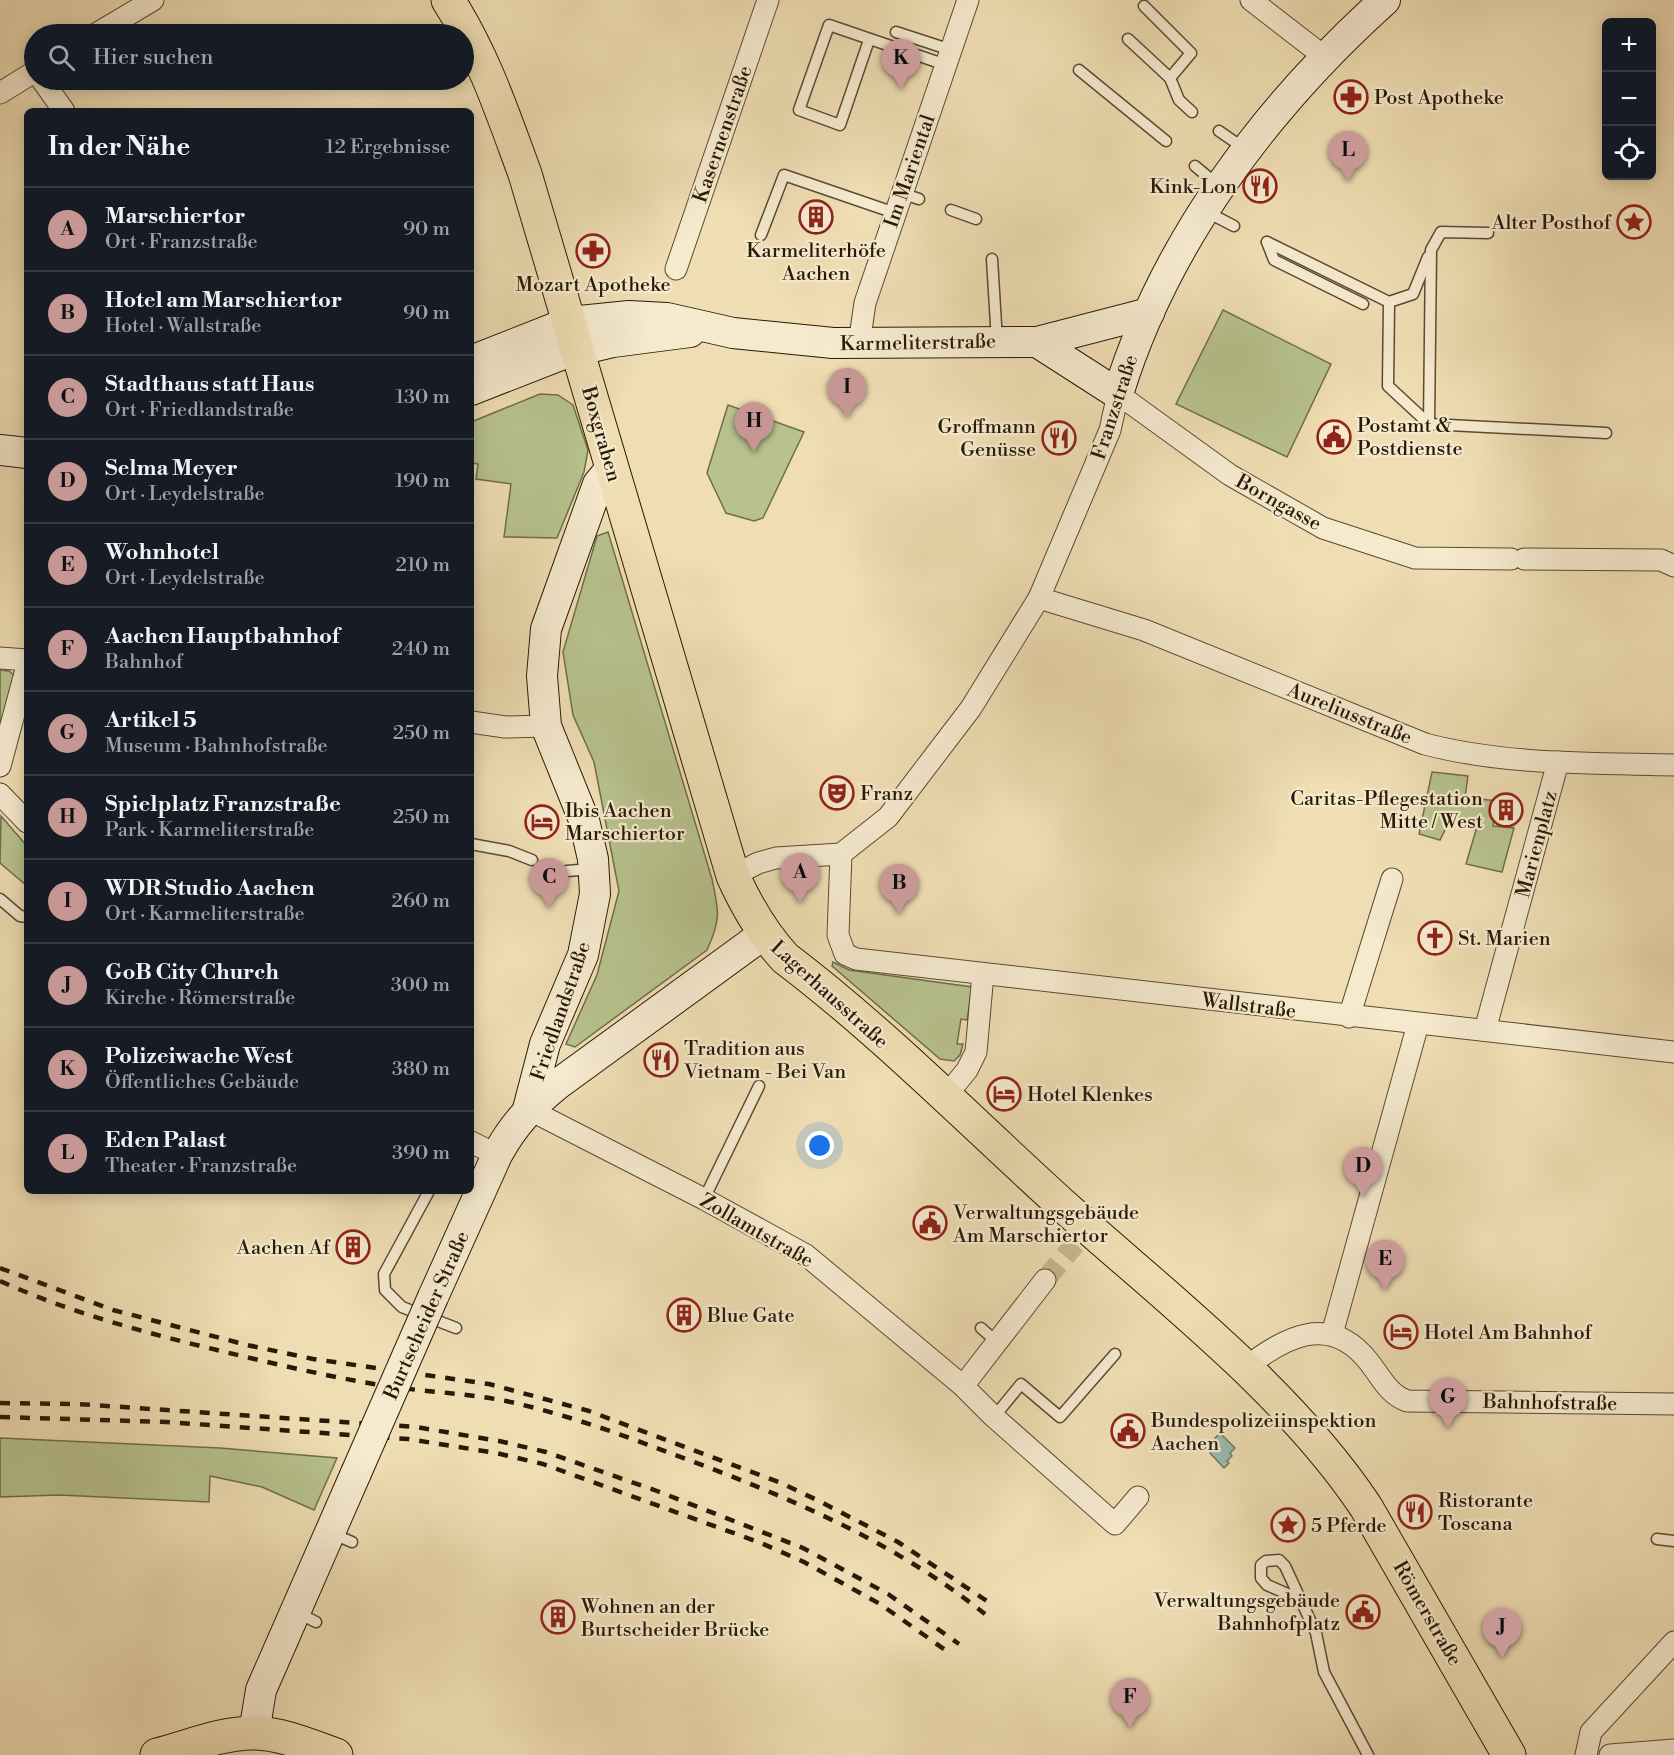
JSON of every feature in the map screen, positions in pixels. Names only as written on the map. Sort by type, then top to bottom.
[{"type":"main road","name":"Boxgraben","points":[[448,0],[462,24]]},
{"type":"main road","name":"Franzstraße","points":[[1118,394],[1132,348],[1149,313],[1212,199],[1245,149],[1266,122],[1326,58],[1385,0]]},
{"type":"main road","name":"Boxgraben","points":[[474,46],[496,93],[528,183],[733,876]]},
{"type":"main road","name":"Karmeliterstraße","points":[[574,336],[629,315],[667,318],[705,329],[797,340],[859,344],[1037,342],[1149,313]]},
{"type":"main road","points":[[474,360],[574,336]]},
{"type":"main road","points":[[474,388],[574,336]]},
{"type":"main road","points":[[1037,342],[1118,394]]},
{"type":"main road","points":[[0,450],[24,453]]},
{"type":"main road","name":"Friedlandstraße","points":[[528,1109],[545,1044],[583,955],[595,894],[580,870],[584,820],[546,726],[542,676],[546,629],[597,484],[612,467]]},
{"type":"main road","name":"Lagerhausstraße","points":[[733,876],[749,912],[785,958],[945,1097],[1082,1236],[1244,1369]]},
{"type":"main road","name":"Burtscheider Straße","points":[[474,1177],[484,1148],[509,1132],[528,1109],[764,934]]},
{"type":"main road","name":"Burtscheider Straße","points":[[257,1744],[261,1690],[305,1617],[341,1537],[356,1473],[433,1298],[468,1194]]},
{"type":"main road","name":"Römerstraße","points":[[1244,1369],[1276,1399],[1343,1474],[1372,1517],[1509,1755]]},
{"type":"main road","points":[[157,1755],[217,1739],[257,1744],[292,1740],[336,1755]]},
{"type":"street","points":[[113,24],[153,0]]},
{"type":"street","name":"Kasernenstraße","points":[[676,268],[768,0]]},
{"type":"street","name":"Im Mariental","points":[[859,344],[865,303],[895,213],[910,196],[948,58],[968,0]]},
{"type":"street","points":[[1251,0],[1326,58]]},
{"type":"street","points":[[0,93],[24,78]]},
{"type":"street","points":[[49,90],[62,108]]},
{"type":"street","name":"Borngasse","points":[[1118,394],[1230,475],[1323,528],[1415,558],[1599,558],[1661,561],[1674,566]]},
{"type":"street","name":"Franzstraße","points":[[842,854],[888,817],[971,708],[1039,598],[1110,430],[1118,394]]},
{"type":"street","name":"Aureliusstraße","points":[[1039,598],[1144,630],[1425,744],[1469,753],[1558,762],[1674,765]]},
{"type":"street","points":[[0,658],[24,660]]},
{"type":"street","points":[[0,766],[24,677]]},
{"type":"street","points":[[474,722],[505,727],[546,726]]},
{"type":"street","name":"Marienplatz","points":[[1485,1030],[1558,762]]},
{"type":"street","points":[[0,794],[24,819]]},
{"type":"street","points":[[733,876],[758,863],[776,858],[842,854]]},
{"type":"street","name":"Wallstraße","points":[[842,854],[838,935],[845,954],[856,959],[1349,1017],[1674,1052]]},
{"type":"street","points":[[1349,1017],[1392,879]]},
{"type":"street","points":[[945,1097],[967,1070],[976,1052],[983,974]]},
{"type":"street","points":[[1244,1369],[1284,1341],[1302,1335],[1332,1334],[1418,1024]]},
{"type":"street","name":"Zollamtstraße","points":[[528,1109],[705,1199],[806,1255],[963,1386],[998,1421],[1115,1524],[1138,1497]]},
{"type":"street","points":[[963,1386],[1045,1280]]},
{"type":"street","name":"Bahnhofstraße","points":[[1332,1334],[1350,1342],[1396,1397],[1407,1401],[1674,1404]]},
{"type":"street","points":[[1586,1755],[1591,1732],[1674,1641]]},
{"type":"street","points":[[1610,1755],[1674,1750]]},
{"type":"lane","points":[[1144,6],[1191,53],[1170,78]]},
{"type":"lane","points":[[869,40],[840,125],[799,110],[829,25],[869,40],[948,58]]},
{"type":"lane","points":[[896,32],[948,58]]},
{"type":"lane","points":[[1128,39],[1170,78],[1179,100],[1192,112]]},
{"type":"lane","points":[[1079,70],[1166,141]]},
{"type":"lane","points":[[1219,131],[1245,149]]},
{"type":"lane","points":[[1195,166],[1212,199],[1234,226]]},
{"type":"lane","points":[[761,236],[784,175],[895,213]]},
{"type":"lane","points":[[951,210],[976,219]]},
{"type":"lane","points":[[1363,304],[1274,260],[1267,242],[1389,302],[1413,294],[1441,232],[1488,233]]},
{"type":"lane","points":[[1429,424],[1431,250]]},
{"type":"lane","points":[[1287,267],[1293,254]]},
{"type":"lane","points":[[992,259],[997,341]]},
{"type":"lane","points":[[1389,302],[1388,386],[1429,424],[1606,434]]},
{"type":"lane","points":[[474,845],[509,851],[532,860]]},
{"type":"lane","points":[[0,899],[20,916],[24,917]]},
{"type":"lane","points":[[705,1199],[759,1086]]},
{"type":"lane","points":[[427,1194],[384,1274],[385,1290],[402,1307],[456,1328]]},
{"type":"lane","points":[[981,1328],[998,1343]]},
{"type":"lane","points":[[998,1421],[1022,1384],[1060,1417],[1115,1354]]},
{"type":"lane","points":[[1657,1539],[1674,1541]]},
{"type":"lane","points":[[1299,1599],[1316,1633],[1324,1672],[1368,1755]]},
{"type":"green space","points":[[1223,310],[1331,364],[1287,457],[1176,404]]},
{"type":"green space","points":[[540,394],[558,395],[573,405],[588,450],[584,472],[557,538],[504,537],[511,484],[476,479],[478,464],[474,463],[474,421]]},
{"type":"green space","points":[[728,405],[804,432],[763,518],[754,521],[726,513],[707,473]]},
{"type":"green space","points":[[608,532],[712,879],[717,923],[707,950],[575,1047],[566,1044],[597,975],[619,891],[594,762],[573,715],[563,652],[597,536]]},
{"type":"green space","points":[[0,670],[9,671],[14,675],[0,739]]},
{"type":"green space","points":[[1432,772],[1468,776],[1465,797],[1496,801],[1493,826],[1514,828],[1502,872],[1466,864],[1476,830],[1473,824],[1451,818],[1440,840],[1419,834]]},
{"type":"green space","points":[[1,816],[24,843],[24,883],[0,863]]},
{"type":"green space","points":[[833,962],[849,970],[972,987],[967,1020],[961,1019],[957,1044],[963,1044],[960,1055],[954,1061],[940,1059],[832,966]]},
{"type":"green space","points":[[0,1438],[220,1448],[337,1458],[314,1510],[262,1487],[210,1476],[209,1502],[59,1495],[0,1497]]},
{"type":"shaded area","points":[[1220,1433],[1235,1448],[1230,1453],[1232,1456],[1227,1461],[1229,1463],[1224,1468],[1210,1453],[1215,1448],[1212,1445],[1217,1441],[1215,1438]]},
{"type":"tunnel","points":[[1045,1280],[1075,1244]]},
{"type":"railway","points":[[0,1268],[113,1310],[247,1345],[313,1359],[489,1384],[589,1411],[781,1483],[819,1501],[898,1542],[993,1605]]},
{"type":"railway","points":[[0,1281],[81,1312],[193,1344],[365,1382],[506,1401],[608,1430],[751,1484],[833,1520],[911,1563],[949,1587],[985,1614]]},
{"type":"railway","points":[[0,1403],[78,1404],[416,1427],[499,1441],[546,1452],[657,1491],[803,1548],[888,1594],[959,1644]]},
{"type":"railway","points":[[0,1417],[166,1422],[408,1439],[496,1453],[543,1464],[761,1543],[804,1562],[880,1604],[951,1654]]},
{"type":"place","name":"Polizeiwache West","points":[[901,89]]},
{"type":"place","name":"Post Apotheke","points":[[1351,97]]},
{"type":"place","name":"Eden Palast","points":[[1348,181]]},
{"type":"place","name":"Kink-Lon","points":[[1260,186]]},
{"type":"place","name":"Karmeliterhöfe Aachen","points":[[816,217]]},
{"type":"place","name":"Alter Posthof","points":[[1634,222]]},
{"type":"place","name":"Mozart Apotheke","points":[[593,251]]},
{"type":"place","name":"WDR Studio Aachen","points":[[847,418]]},
{"type":"place","name":"Postamt & Postdienste","points":[[1334,437]]},
{"type":"place","name":"Groffmann Genüsse","points":[[1059,438]]},
{"type":"place","name":"Spielplatz Franzstraße","points":[[754,452]]},
{"type":"place","name":"Franz","points":[[837,793]]},
{"type":"place","name":"Caritas-Pflegestation Mitte / West","points":[[1506,810]]},
{"type":"place","name":"Ibis Aachen Marschiertor","points":[[542,822]]},
{"type":"place","name":"Marschiertor","points":[[800,903]]},
{"type":"place","name":"Stadthaus statt Haus","points":[[549,908]]},
{"type":"place","name":"Hotel am Marschiertor","points":[[899,914]]},
{"type":"place","name":"St. Marien","points":[[1435,938]]},
{"type":"place","name":"Tradition aus Vietnam - Bei Van","points":[[661,1060]]},
{"type":"place","name":"Hotel Klenkes","points":[[1004,1094]]},
{"type":"place","name":"Selma Meyer","points":[[1363,1197]]},
{"type":"place","name":"Verwaltungsgebäude Am Marschiertor","points":[[930,1223]]},
{"type":"place","name":"Aachen Af","points":[[353,1247]]},
{"type":"place","name":"Wohnhotel","points":[[1385,1290]]},
{"type":"place","name":"Blue Gate","points":[[684,1315]]},
{"type":"place","name":"Hotel Am Bahnhof","points":[[1401,1332]]},
{"type":"place","name":"Artikel 5","points":[[1448,1428]]},
{"type":"place","name":"Bundespolizeiinspektion Aachen","points":[[1128,1431]]},
{"type":"place","name":"Ristorante Toscana","points":[[1415,1512]]},
{"type":"place","name":"5 Pferde","points":[[1288,1525]]},
{"type":"place","name":"Verwaltungsgebäude Bahnhofplatz","points":[[1363,1612]]},
{"type":"place","name":"Wohnen an der Burtscheider Brücke","points":[[558,1617]]},
{"type":"place","name":"GoB City Church","points":[[1502,1658]]},
{"type":"place","name":"Aachen Hauptbahnhof","points":[[1130,1728]]}]
